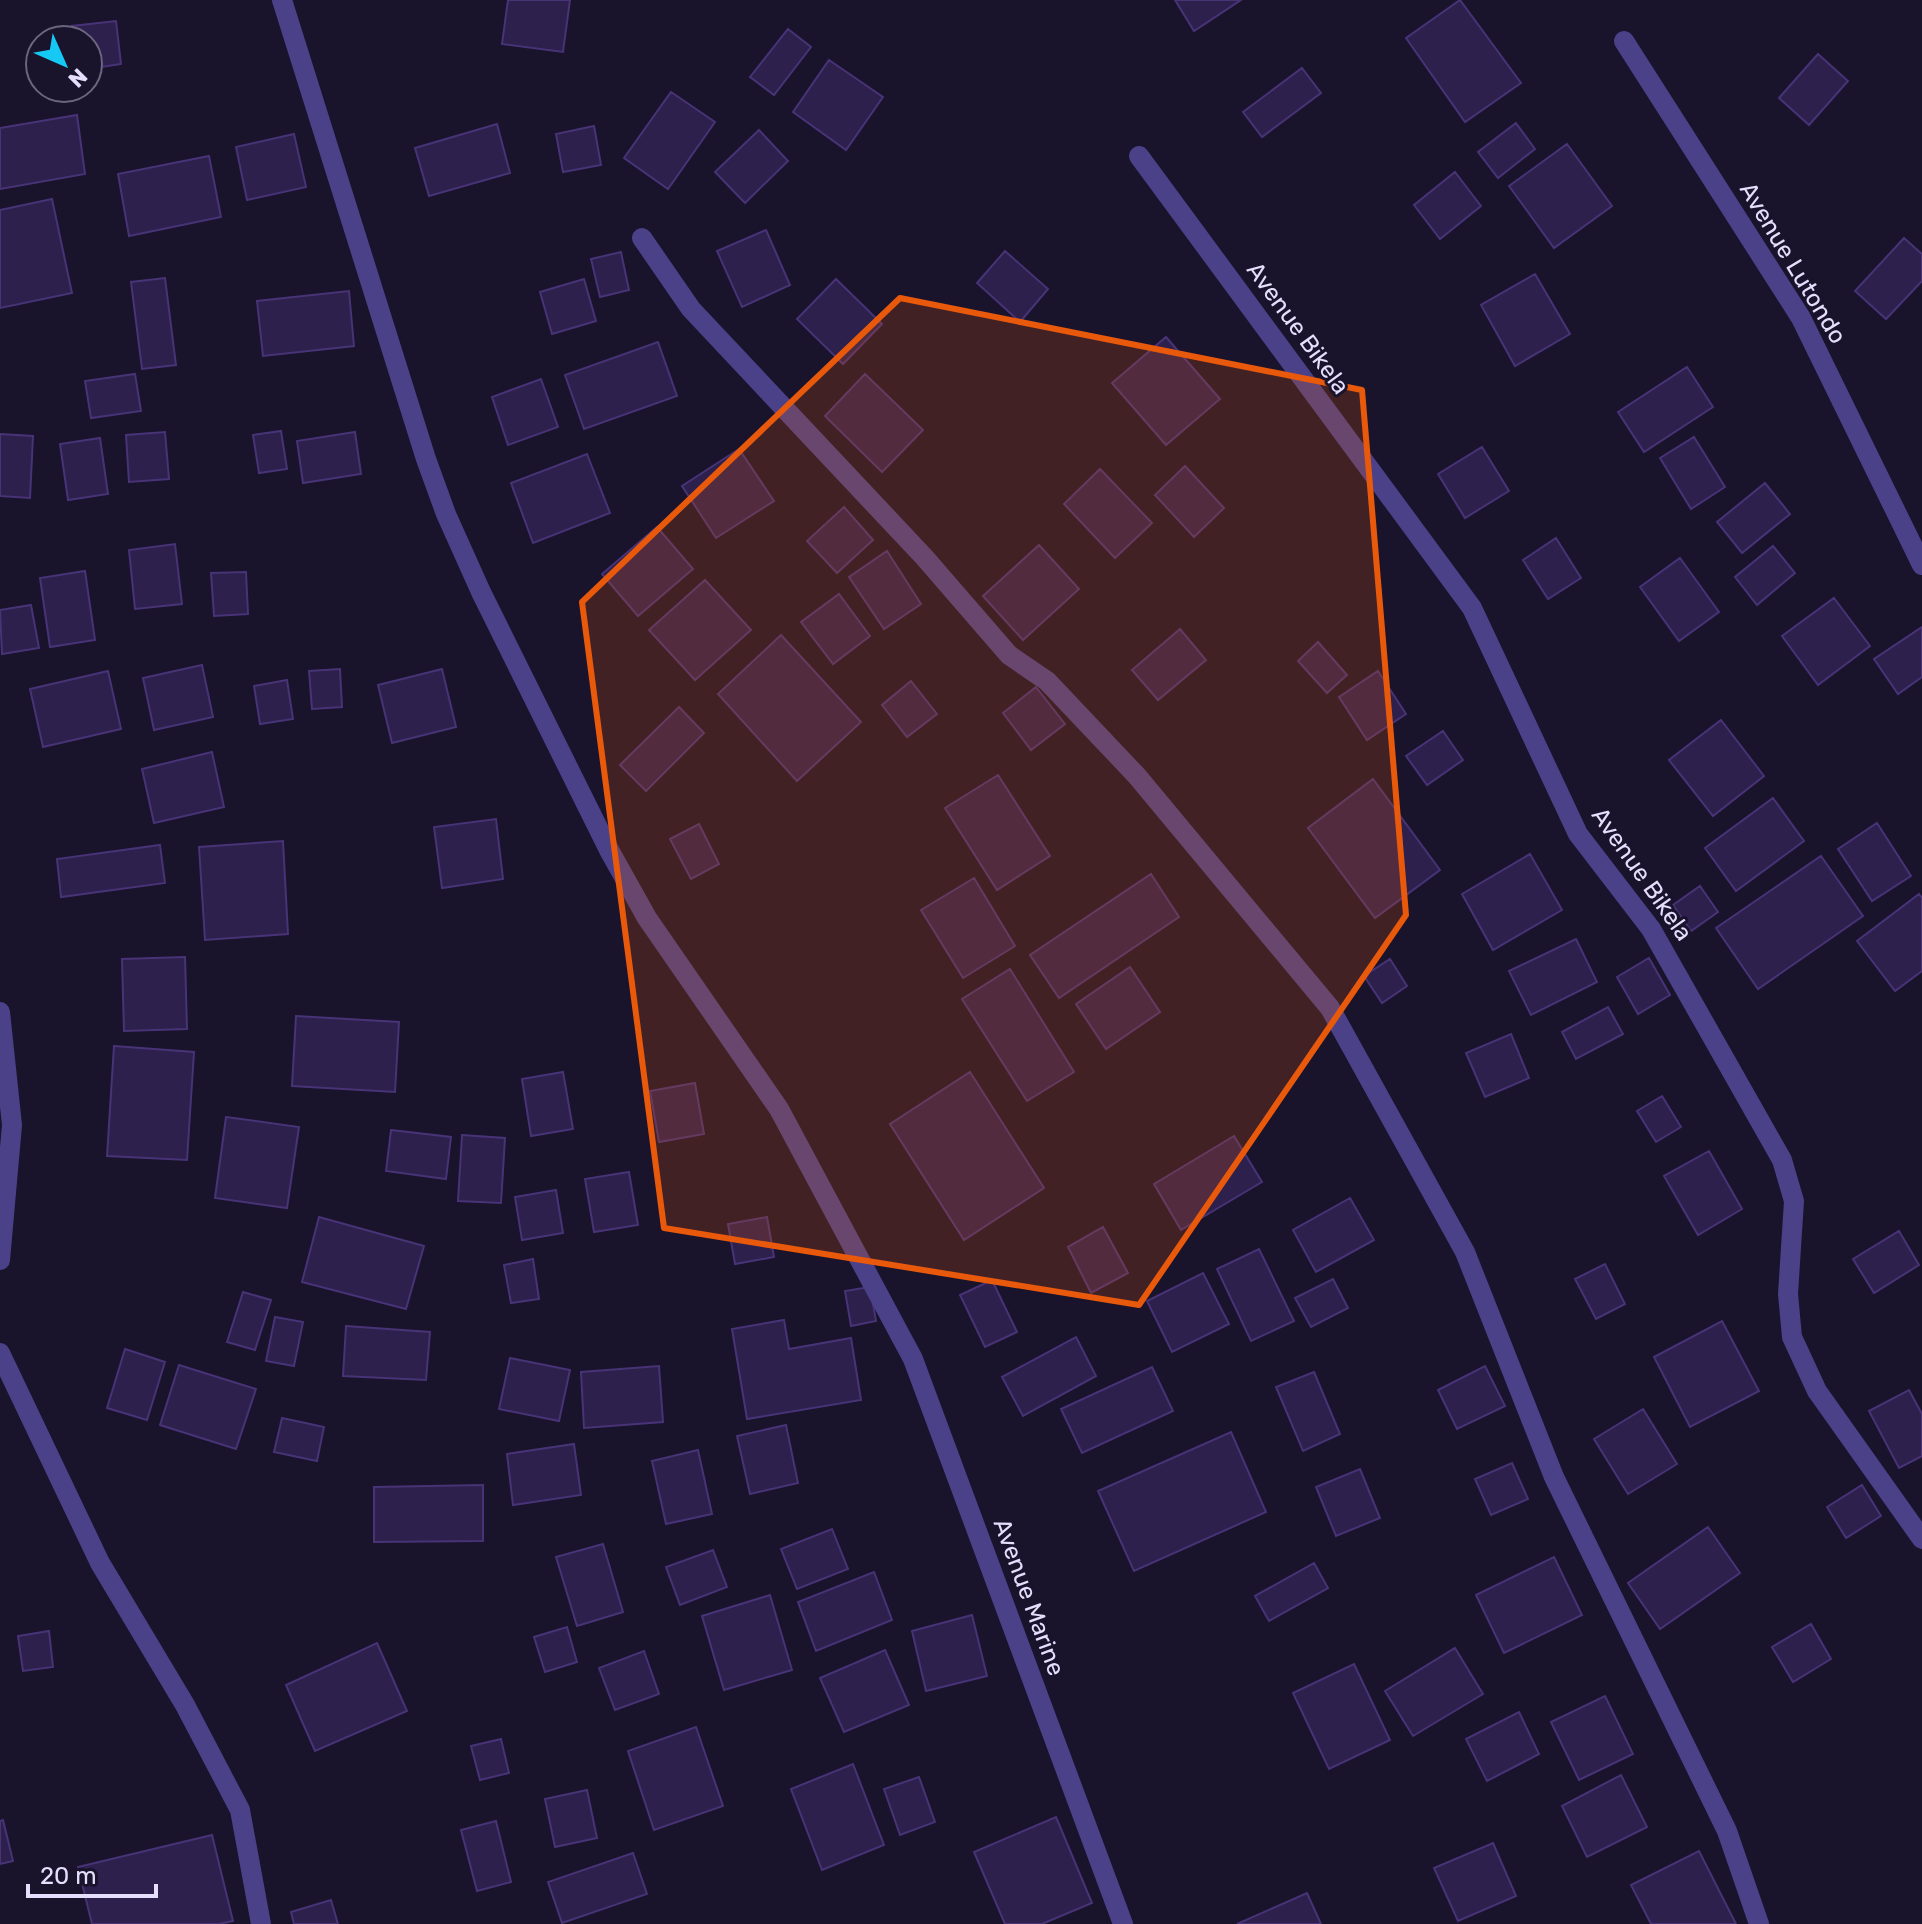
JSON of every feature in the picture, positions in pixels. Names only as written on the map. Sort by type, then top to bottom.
[{"type":"street","name":"Avenue Marine","points":[[282,0],[446,514],[481,592],[609,850],[647,918],[779,1109],[913,1359],[1123,1924]]},
{"type":"street","name":"Avenue Lutondo","points":[[1624,41],[1801,318],[1922,565]]},
{"type":"street","name":"Avenue Bikela","points":[[1139,156],[1472,608],[1578,834],[1651,929],[1782,1160],[1794,1201],[1788,1294],[1792,1337],[1817,1391],[1922,1539]]},
{"type":"street","points":[[642,238],[691,309],[925,558],[1009,655],[1047,681],[1137,776],[1330,1008],[1465,1252],[1554,1477],[1727,1831],[1759,1924]]},
{"type":"street","points":[[0,1012],[12,1125],[0,1260]]},
{"type":"street","points":[[0,1353],[100,1563],[185,1705],[240,1810],[261,1924]]},
{"type":"highlighted area","points":[[900,298],[1362,390],[1406,915],[1139,1305],[664,1228],[582,602]]},
{"type":"building","points":[[508,0],[570,0],[563,52],[502,44]]},
{"type":"building","points":[[1175,0],[1241,0],[1194,31]]},
{"type":"building","points":[[1460,0],[1521,83],[1465,122],[1406,38]]},
{"type":"building","points":[[116,21],[121,64],[104,67],[104,24],[90,24]]},
{"type":"building","points":[[788,29],[811,47],[774,95],[750,77]]},
{"type":"building","points":[[1818,54],[1848,81],[1809,125],[1779,98]]},
{"type":"building","points":[[829,60],[883,97],[846,150],[793,112]]},
{"type":"building","points":[[1302,68],[1321,93],[1262,137],[1243,112]]},
{"type":"building","points":[[671,92],[715,122],[668,189],[624,158]]},
{"type":"building","points":[[77,115],[85,174],[0,189],[0,128]]},
{"type":"building","points":[[1516,123],[1535,149],[1498,178],[1478,152]]},
{"type":"building","points":[[497,124],[510,173],[429,196],[415,148]]},
{"type":"building","points":[[594,126],[601,165],[563,172],[556,134]]},
{"type":"building","points":[[759,130],[788,161],[745,203],[715,172]]},
{"type":"building","points":[[294,134],[306,187],[247,200],[236,147]]},
{"type":"building","points":[[1567,144],[1612,206],[1554,248],[1509,186]]},
{"type":"building","points":[[209,156],[221,217],[129,236],[118,174]]},
{"type":"building","points":[[1455,172],[1481,206],[1440,239],[1414,205]]},
{"type":"building","points":[[52,199],[72,293],[0,308],[0,210]]},
{"type":"building","points":[[766,230],[790,285],[742,307],[717,251]]},
{"type":"building","points":[[1904,238],[1922,254],[1922,281],[1886,319],[1855,291]]},
{"type":"building","points":[[1005,251],[1048,289],[1020,322],[977,283]]},
{"type":"building","points":[[621,252],[629,290],[600,297],[591,259]]},
{"type":"building","points":[[1535,274],[1570,334],[1515,366],[1481,305]]},
{"type":"building","points":[[165,278],[176,365],[142,369],[131,282]]},
{"type":"building","points":[[584,279],[596,321],[552,334],[540,292]]},
{"type":"building","points":[[836,279],[882,324],[843,364],[797,319]]},
{"type":"building","points":[[349,291],[354,346],[263,356],[257,301]]},
{"type":"building","points":[[1166,337],[1220,399],[1166,445],[1112,383]]},
{"type":"building","points":[[658,342],[677,396],[584,429],[565,375]]},
{"type":"building","points":[[1687,367],[1713,407],[1644,452],[1618,412]]},
{"type":"building","points":[[135,374],[141,411],[91,418],[85,381]]},
{"type":"building","points":[[865,374],[923,430],[882,472],[825,416]]},
{"type":"building","points":[[541,379],[558,427],[508,445],[492,397]]},
{"type":"building","points":[[281,431],[287,469],[259,473],[253,435]]},
{"type":"building","points":[[165,432],[169,479],[129,482],[126,435]]},
{"type":"building","points":[[355,432],[361,474],[303,483],[297,441]]},
{"type":"building","points":[[0,434],[33,436],[30,498],[0,496]]},
{"type":"building","points":[[1694,437],[1725,487],[1691,509],[1660,458]]},
{"type":"building","points":[[100,438],[108,494],[68,500],[60,444]]},
{"type":"building","points":[[1482,447],[1509,491],[1465,518],[1438,474]]},
{"type":"building","points":[[739,449],[774,501],[716,538],[682,486]]},
{"type":"building","points":[[587,454],[610,513],[533,543],[511,483]]},
{"type":"building","points":[[1185,466],[1224,508],[1194,537],[1155,495]]},
{"type":"building","points":[[1100,469],[1152,523],[1115,558],[1064,504]]},
{"type":"building","points":[[1765,483],[1790,514],[1742,553],[1717,522]]},
{"type":"building","points":[[844,507],[873,540],[837,573],[807,541]]},
{"type":"building","points":[[657,527],[693,569],[638,616],[602,574]]},
{"type":"building","points":[[1556,538],[1581,578],[1548,599],[1523,560]]},
{"type":"building","points":[[175,544],[182,604],[135,609],[129,550]]},
{"type":"building","points":[[1039,545],[1079,589],[1023,640],[983,596]]},
{"type":"building","points":[[1773,546],[1795,573],[1757,605],[1735,577]]},
{"type":"building","points":[[887,551],[921,604],[884,629],[849,577]]},
{"type":"building","points":[[1680,558],[1719,612],[1679,641],[1640,587]]},
{"type":"building","points":[[85,571],[95,640],[50,647],[40,578]]},
{"type":"building","points":[[246,572],[248,614],[214,616],[211,573]]},
{"type":"building","points":[[705,580],[751,630],[695,680],[649,630]]},
{"type":"building","points":[[839,594],[870,636],[833,664],[801,622]]},
{"type":"building","points":[[1834,598],[1870,646],[1818,685],[1782,636]]},
{"type":"building","points":[[31,605],[39,648],[2,654],[0,610]]},
{"type":"building","points":[[1922,627],[1922,677],[1898,694],[1874,659]]},
{"type":"building","points":[[1180,629],[1206,660],[1158,700],[1132,670]]},
{"type":"building","points":[[781,635],[861,722],[797,781],[718,694]]},
{"type":"building","points":[[1318,642],[1347,675],[1327,693],[1298,661]]},
{"type":"building","points":[[202,665],[213,717],[154,730],[143,678]]},
{"type":"building","points":[[340,669],[342,707],[312,709],[309,671]]},
{"type":"building","points":[[442,669],[456,727],[392,743],[378,685]]},
{"type":"building","points":[[108,671],[121,729],[43,747],[30,689]]},
{"type":"building","points":[[1378,671],[1406,714],[1367,740],[1339,697]]},
{"type":"building","points":[[287,680],[293,719],[260,724],[254,686]]},
{"type":"building","points":[[911,681],[937,714],[907,737],[882,705]]},
{"type":"building","points":[[1036,687],[1065,724],[1031,750],[1003,713]]},
{"type":"building","points":[[679,707],[704,733],[646,791],[620,765]]},
{"type":"building","points":[[1721,720],[1764,776],[1713,816],[1669,760]]},
{"type":"building","points":[[1443,731],[1463,760],[1427,785],[1406,756]]},
{"type":"building","points":[[212,752],[224,807],[154,823],[142,769]]},
{"type":"building","points":[[998,775],[1050,856],[997,890],[945,808]]},
{"type":"building","points":[[1373,779],[1440,870],[1375,918],[1308,828]]},
{"type":"building","points":[[1773,798],[1804,841],[1736,891],[1705,848]]},
{"type":"building","points":[[496,819],[503,879],[442,888],[434,827]]},
{"type":"building","points":[[1877,823],[1911,876],[1872,901],[1838,849]]},
{"type":"building","points":[[699,824],[719,864],[691,879],[670,839]]},
{"type":"building","points":[[283,841],[288,934],[205,940],[199,847]]},
{"type":"building","points":[[160,845],[165,883],[61,897],[57,859]]},
{"type":"building","points":[[1530,854],[1562,910],[1493,950],[1462,894]]},
{"type":"building","points":[[1821,856],[1863,916],[1758,989],[1716,928]]},
{"type":"building","points":[[1151,874],[1179,917],[1059,998],[1030,955]]},
{"type":"building","points":[[974,878],[1015,946],[963,978],[921,910]]},
{"type":"building","points":[[1700,886],[1718,912],[1691,931],[1673,905]]},
{"type":"building","points":[[1919,894],[1922,898],[1922,971],[1895,991],[1857,941]]},
{"type":"building","points":[[1576,939],[1597,982],[1531,1015],[1509,971]]},
{"type":"building","points":[[185,957],[187,1029],[124,1031],[122,959]]},
{"type":"building","points":[[1649,958],[1670,995],[1638,1014],[1617,977]]},
{"type":"building","points":[[1390,959],[1407,986],[1382,1003],[1364,976]]},
{"type":"building","points":[[1130,967],[1160,1012],[1106,1049],[1076,1004]]},
{"type":"building","points":[[1010,969],[1074,1072],[1027,1101],[962,999]]},
{"type":"building","points":[[1608,1007],[1623,1034],[1576,1059],[1562,1032]]},
{"type":"building","points":[[296,1016],[399,1022],[395,1092],[292,1086]]},
{"type":"building","points":[[1511,1034],[1529,1078],[1485,1097],[1466,1053]]},
{"type":"building","points":[[114,1046],[194,1052],[187,1160],[107,1156]]},
{"type":"building","points":[[563,1072],[573,1129],[531,1136],[522,1079]]},
{"type":"building","points":[[970,1072],[1044,1188],[964,1240],[890,1124]]},
{"type":"building","points":[[695,1083],[704,1134],[659,1142],[650,1091]]},
{"type":"building","points":[[1662,1096],[1681,1127],[1656,1142],[1637,1111]]},
{"type":"building","points":[[226,1117],[299,1127],[287,1208],[215,1198]]},
{"type":"building","points":[[391,1130],[451,1137],[446,1179],[386,1171]]},
{"type":"building","points":[[462,1135],[505,1138],[501,1203],[458,1201]]},
{"type":"building","points":[[1234,1136],[1262,1182],[1181,1230],[1154,1184]]},
{"type":"building","points":[[1709,1151],[1742,1209],[1698,1235],[1664,1176]]},
{"type":"building","points":[[629,1172],[638,1225],[594,1232],[585,1179]]},
{"type":"building","points":[[556,1190],[563,1233],[522,1240],[515,1197]]},
{"type":"building","points":[[1350,1198],[1374,1240],[1316,1272],[1293,1230]]},
{"type":"building","points":[[319,1217],[424,1246],[406,1309],[302,1282]]},
{"type":"building","points":[[767,1217],[774,1257],[735,1264],[728,1224]]},
{"type":"building","points":[[1103,1227],[1128,1273],[1091,1293],[1068,1247]]},
{"type":"building","points":[[1899,1231],[1919,1265],[1874,1293],[1853,1259]]},
{"type":"building","points":[[1259,1249],[1294,1321],[1251,1341],[1217,1269]]},
{"type":"building","points":[[533,1259],[539,1299],[511,1303],[504,1265]]},
{"type":"building","points":[[1605,1264],[1625,1304],[1596,1319],[1575,1279]]},
{"type":"building","points":[[1203,1273],[1229,1324],[1172,1352],[1147,1301]]},
{"type":"building","points":[[1333,1279],[1348,1308],[1311,1327],[1295,1298]]},
{"type":"building","points":[[992,1280],[1017,1332],[985,1347],[960,1295]]},
{"type":"building","points":[[870,1287],[876,1321],[851,1326],[845,1291]]},
{"type":"building","points":[[243,1292],[271,1300],[255,1350],[227,1342]]},
{"type":"building","points":[[275,1317],[303,1322],[294,1366],[266,1361]]},
{"type":"building","points":[[784,1320],[789,1349],[851,1338],[861,1400],[747,1419],[732,1329]]},
{"type":"building","points":[[1722,1321],[1759,1391],[1690,1427],[1654,1357]]},
{"type":"building","points":[[346,1326],[430,1332],[426,1380],[343,1376]]},
{"type":"building","points":[[1076,1337],[1096,1376],[1023,1416],[1002,1377]]},
{"type":"building","points":[[125,1349],[165,1362],[147,1420],[107,1408]]},
{"type":"building","points":[[510,1358],[570,1370],[559,1421],[499,1409]]},
{"type":"building","points":[[179,1365],[256,1389],[236,1449],[160,1425]]},
{"type":"building","points":[[659,1366],[663,1422],[584,1428],[581,1372]]},
{"type":"building","points":[[1485,1366],[1505,1406],[1457,1429],[1438,1390]]},
{"type":"building","points":[[1152,1367],[1173,1411],[1082,1453],[1061,1409]]},
{"type":"building","points":[[1314,1372],[1340,1434],[1303,1451],[1276,1387]]},
{"type":"building","points":[[1909,1390],[1922,1414],[1922,1456],[1899,1468],[1869,1411]]},
{"type":"building","points":[[1643,1409],[1677,1464],[1628,1494],[1594,1439]]},
{"type":"building","points":[[282,1418],[324,1427],[317,1461],[274,1452]]},
{"type":"building","points":[[786,1425],[798,1483],[750,1494],[737,1436]]},
{"type":"building","points":[[1231,1432],[1266,1512],[1134,1571],[1098,1491]]},
{"type":"building","points":[[574,1444],[581,1495],[513,1505],[507,1454]]},
{"type":"building","points":[[698,1450],[712,1514],[666,1524],[652,1461]]},
{"type":"building","points":[[1512,1463],[1528,1499],[1491,1515],[1475,1479]]},
{"type":"building","points":[[1360,1469],[1380,1518],[1336,1536],[1316,1487]]},
{"type":"building","points":[[483,1485],[483,1541],[374,1542],[374,1487]]},
{"type":"building","points":[[1862,1485],[1881,1516],[1846,1538],[1827,1507]]},
{"type":"building","points":[[1708,1527],[1740,1573],[1660,1629],[1628,1583]]},
{"type":"building","points":[[832,1529],[848,1569],[797,1589],[781,1549]]},
{"type":"building","points":[[603,1544],[623,1612],[577,1626],[556,1557]]},
{"type":"building","points":[[713,1550],[727,1587],[680,1605],[666,1567]]},
{"type":"building","points":[[1554,1557],[1582,1615],[1504,1653],[1476,1595]]},
{"type":"building","points":[[1314,1563],[1328,1588],[1269,1621],[1255,1596]]},
{"type":"building","points":[[874,1572],[892,1620],[816,1651],[798,1602]]},
{"type":"building","points":[[770,1595],[792,1670],[724,1690],[702,1616]]},
{"type":"building","points":[[972,1615],[987,1676],[926,1691],[912,1631]]},
{"type":"building","points":[[1811,1624],[1831,1659],[1793,1682],[1772,1647]]},
{"type":"building","points":[[567,1627],[577,1662],[545,1672],[534,1637]]},
{"type":"building","points":[[49,1631],[53,1667],[23,1671],[18,1636]]},
{"type":"building","points":[[377,1643],[407,1711],[315,1751],[286,1685]]},
{"type":"building","points":[[1455,1648],[1483,1694],[1413,1736],[1385,1691]]},
{"type":"building","points":[[885,1650],[909,1705],[844,1732],[820,1678]]},
{"type":"building","points":[[644,1651],[659,1694],[615,1710],[599,1668]]},
{"type":"building","points":[[1354,1664],[1390,1740],[1329,1769],[1293,1693]]},
{"type":"building","points":[[1605,1696],[1633,1754],[1579,1780],[1551,1722]]},
{"type":"building","points":[[1519,1712],[1539,1754],[1487,1781],[1466,1739]]},
{"type":"building","points":[[696,1727],[723,1806],[654,1830],[628,1751]]},
{"type":"building","points":[[501,1739],[509,1773],[480,1780],[471,1746]]},
{"type":"building","points":[[853,1764],[884,1845],[822,1870],[791,1789]]},
{"type":"building","points":[[1621,1775],[1647,1827],[1587,1857],[1562,1806]]},
{"type":"building","points":[[919,1777],[935,1822],[900,1835],[884,1789]]},
{"type":"building","points":[[587,1790],[597,1838],[555,1847],[545,1799]]},
{"type":"building","points":[[1056,1817],[1092,1903],[1042,1924],[1005,1924],[974,1852]]},
{"type":"building","points":[[3,1820],[13,1861],[0,1864],[0,1821]]},
{"type":"building","points":[[496,1821],[511,1882],[477,1891],[461,1830]]},
{"type":"building","points":[[212,1835],[233,1921],[219,1924],[92,1924],[78,1867]]},
{"type":"building","points":[[1493,1843],[1516,1896],[1458,1921],[1434,1868]]},
{"type":"building","points":[[1699,1851],[1736,1924],[1651,1924],[1631,1885]]},
{"type":"building","points":[[633,1853],[647,1894],[562,1923],[548,1882]]},
{"type":"building","points":[[1307,1893],[1321,1924],[1237,1924]]},
{"type":"building","points":[[331,1900],[338,1924],[294,1924],[291,1912]]}]
